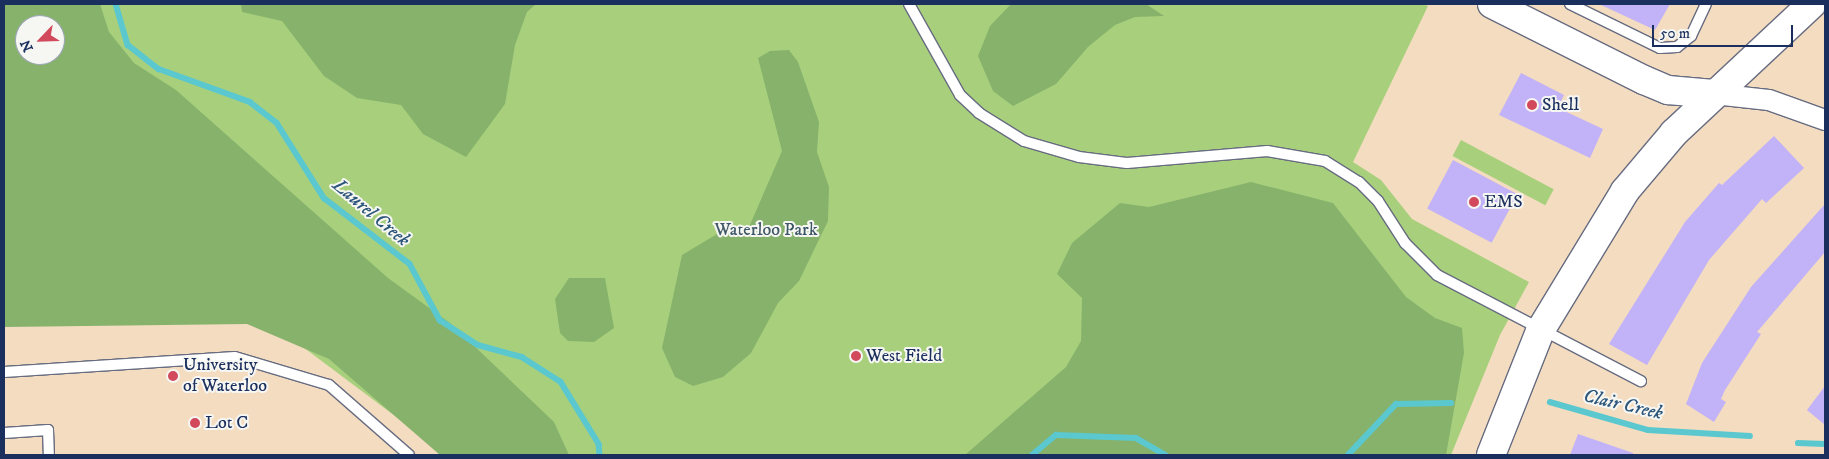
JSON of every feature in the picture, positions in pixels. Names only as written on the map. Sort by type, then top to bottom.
[{"type":"main road","points":[[1492,4],[1644,80],[1668,90],[1714,94]]},
{"type":"main road","points":[[1491,455],[1540,330],[1625,190],[1714,94],[1812,4]]},
{"type":"street","points":[[1714,94],[1769,100],[1825,120]]},
{"type":"lane","points":[[909,4],[960,95],[979,113],[1024,141],[1079,157],[1127,163],[1266,151],[1325,161],[1359,182],[1378,201],[1405,243],[1437,275],[1641,381]]},
{"type":"lane","points":[[1570,4],[1660,48],[1677,47],[1691,36],[1706,4]]},
{"type":"lane","points":[[4,372],[235,357],[329,385],[409,455]]},
{"type":"lane","points":[[4,433],[48,430],[49,455]]},
{"type":"green space","name":"Waterloo Park","points":[[4,4],[1423,4],[1428,6],[1353,162],[1381,180],[1412,219],[1529,282],[1500,335],[1451,455],[447,455],[235,296],[4,281]]},
{"type":"green space","points":[[4,4],[100,4],[109,32],[134,63],[176,90],[388,278],[450,323],[554,422],[569,455],[440,455],[329,359],[247,324],[4,327]]},
{"type":"green space","points":[[241,4],[536,4],[527,12],[515,45],[505,104],[466,157],[423,134],[401,105],[357,98],[324,76],[282,21],[242,12]]},
{"type":"green space","points":[[1011,4],[1146,4],[1164,16],[1135,17],[1115,25],[1088,47],[1056,84],[1013,106],[993,91],[978,56],[990,26]]},
{"type":"green space","points":[[789,50],[798,62],[819,122],[817,152],[829,187],[828,221],[799,281],[778,303],[751,353],[723,377],[693,386],[675,377],[662,348],[682,255],[722,231],[749,227],[782,151],[758,58],[770,51]]},
{"type":"green space","points":[[1461,140],[1554,189],[1545,205],[1453,156]]},
{"type":"green space","points":[[1251,182],[1333,203],[1406,297],[1435,318],[1462,328],[1464,353],[1446,455],[965,455],[1066,367],[1081,341],[1082,298],[1057,274],[1072,243],[1120,203],[1149,207]]},
{"type":"green space","points":[[569,278],[605,278],[614,328],[594,342],[568,341],[560,333],[555,299]]},
{"type":"building","points":[[1599,4],[1670,4],[1655,30]]},
{"type":"building","points":[[1521,73],[1564,95],[1558,108],[1603,129],[1590,158],[1499,115]]},
{"type":"building","points":[[1774,136],[1804,168],[1766,203],[1762,199],[1709,260],[1647,365],[1609,344],[1685,222],[1719,183],[1722,185]]},
{"type":"building","name":"EMS","points":[[1453,160],[1517,194],[1492,243],[1427,209]]},
{"type":"building","points":[[1825,204],[1825,252],[1757,332],[1761,334],[1725,390],[1721,399],[1726,402],[1714,422],[1686,404],[1702,363],[1751,287]]},
{"type":"building","points":[[1825,386],[1825,425],[1807,410]]},
{"type":"building","points":[[1578,434],[1633,453],[1633,455],[1570,455]]},
{"type":"waterway","name":"Laurel Creek","points":[[116,4],[128,45],[159,69],[250,102],[277,123],[324,198],[410,264],[440,320],[478,345],[522,357],[561,382],[599,444],[600,455]]},
{"type":"waterway","name":"Clair Creek","points":[[1550,402],[1648,430],[1750,436]]},
{"type":"waterway","name":"Clair Creek","points":[[1348,455],[1396,404],[1451,403]]},
{"type":"waterway","name":"Laurel Creek","points":[[1032,455],[1056,435],[1136,438],[1166,455]]},
{"type":"waterway","name":"Clair Creek","points":[[1798,443],[1825,444]]},
{"type":"place","name":"Shell","points":[[1532,105]]},
{"type":"place","name":"EMS","points":[[1474,202]]},
{"type":"place","name":"West Field","points":[[856,356]]},
{"type":"place","name":"University of Waterloo","points":[[173,376]]},
{"type":"place","name":"Lot C","points":[[195,423]]}]
